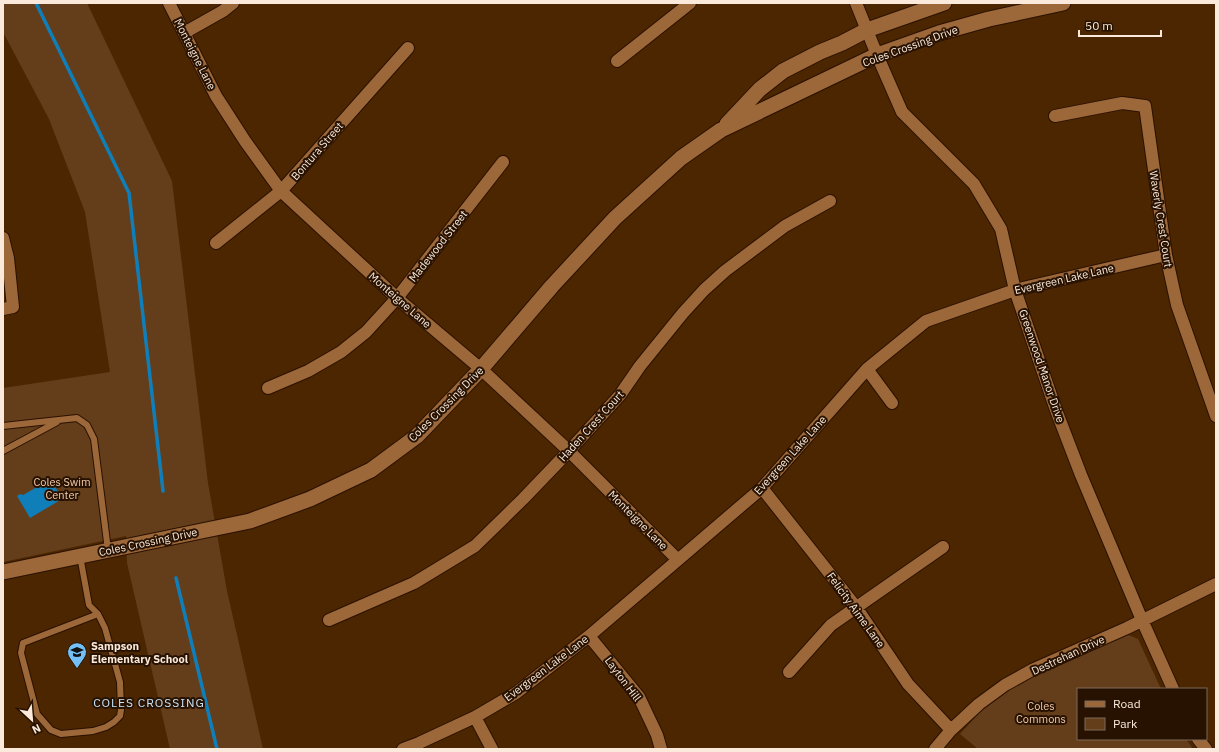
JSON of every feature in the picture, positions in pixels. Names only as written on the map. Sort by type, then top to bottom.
[{"type":"street","name":"Monteigne Lane","points":[[169,3],[216,96],[245,141],[282,191],[397,298],[481,369],[569,451],[678,560]]},
{"type":"street","points":[[184,33],[223,11],[233,3]]},
{"type":"street","points":[[617,61],[690,3]]},
{"type":"street","name":"Greenwood Manor Drive","points":[[856,3],[877,56],[902,112],[974,184],[1001,228],[1015,290],[1059,417],[1081,475],[1142,620],[1173,688]]},
{"type":"street","name":"Coles Crossing Drive","points":[[721,130],[760,89],[784,71],[867,30],[944,3]]},
{"type":"street","name":"Coles Crossing Drive","points":[[3,572],[250,521],[310,499],[371,470],[417,436],[481,369],[552,286],[615,218],[681,158],[721,130],[877,56],[939,33],[989,19],[1063,3]]},
{"type":"street","name":"Bontura Street","points":[[216,243],[282,191],[408,48]]},
{"type":"street","name":"Waverly Crest Court","points":[[1055,116],[1122,103],[1145,106],[1166,255],[1177,306],[1216,416]]},
{"type":"street","name":"Madewood Street","points":[[268,388],[308,371],[341,352],[366,332],[397,298],[503,162]]},
{"type":"street","name":"Haden Crest Court","points":[[329,620],[414,583],[474,546],[523,499],[620,395],[640,366],[683,313],[704,290],[725,271],[784,226],[830,201]]},
{"type":"street","points":[[3,238],[8,258],[8,308]]},
{"type":"street","name":"Evergreen Lake Lane","points":[[403,749],[420,743],[476,717],[516,693],[589,636],[762,488],[867,369],[926,321],[1015,290],[1166,255]]},
{"type":"street","points":[[867,369],[892,403]]},
{"type":"street","name":"Felicity Aime Lane","points":[[762,488],[856,607],[908,684],[951,730]]},
{"type":"street","points":[[789,672],[831,625],[943,547]]},
{"type":"street","name":"Destrehan Drive","points":[[935,749],[951,730],[979,704],[1006,685],[1032,670],[1127,628],[1216,584]]},
{"type":"street","name":"Layton Hill","points":[[589,636],[639,697],[657,736],[661,749]]},
{"type":"street","points":[[476,717],[492,749]]},
{"type":"street","points":[[1199,740],[1206,749]]},
{"type":"lane","points":[[3,426],[77,418],[87,425],[94,439],[108,550]]},
{"type":"lane","points":[[3,451],[60,420]]},
{"type":"lane","points":[[80,556],[89,605],[98,614],[105,628],[120,682],[121,710],[120,716],[106,727],[93,731],[61,734],[51,730],[37,714],[21,653],[23,643],[98,614]]},
{"type":"green space","name":"Coles Swim Center","points":[[3,3],[87,3],[172,181],[208,483],[227,591],[263,749],[170,749],[127,563],[126,536],[3,562],[3,388],[110,372],[85,212],[49,119],[3,32]]},
{"type":"green space","name":"Coles Commons","points":[[1126,634],[1138,639],[1161,688],[1077,688],[1077,740],[1187,740],[1193,749],[978,749],[960,734],[982,710],[1015,685]]},
{"type":"water","points":[[51,479],[62,499],[30,518],[17,496],[20,494],[23,495]]},
{"type":"waterway","points":[[36,3],[129,193],[163,491]]},
{"type":"waterway","points":[[176,578],[217,749]]},
{"type":"place","name":"Sampson Elementary School","points":[[77,669]]},
{"type":"district","name":"COLES CROSSING","points":[[149,702]]}]
